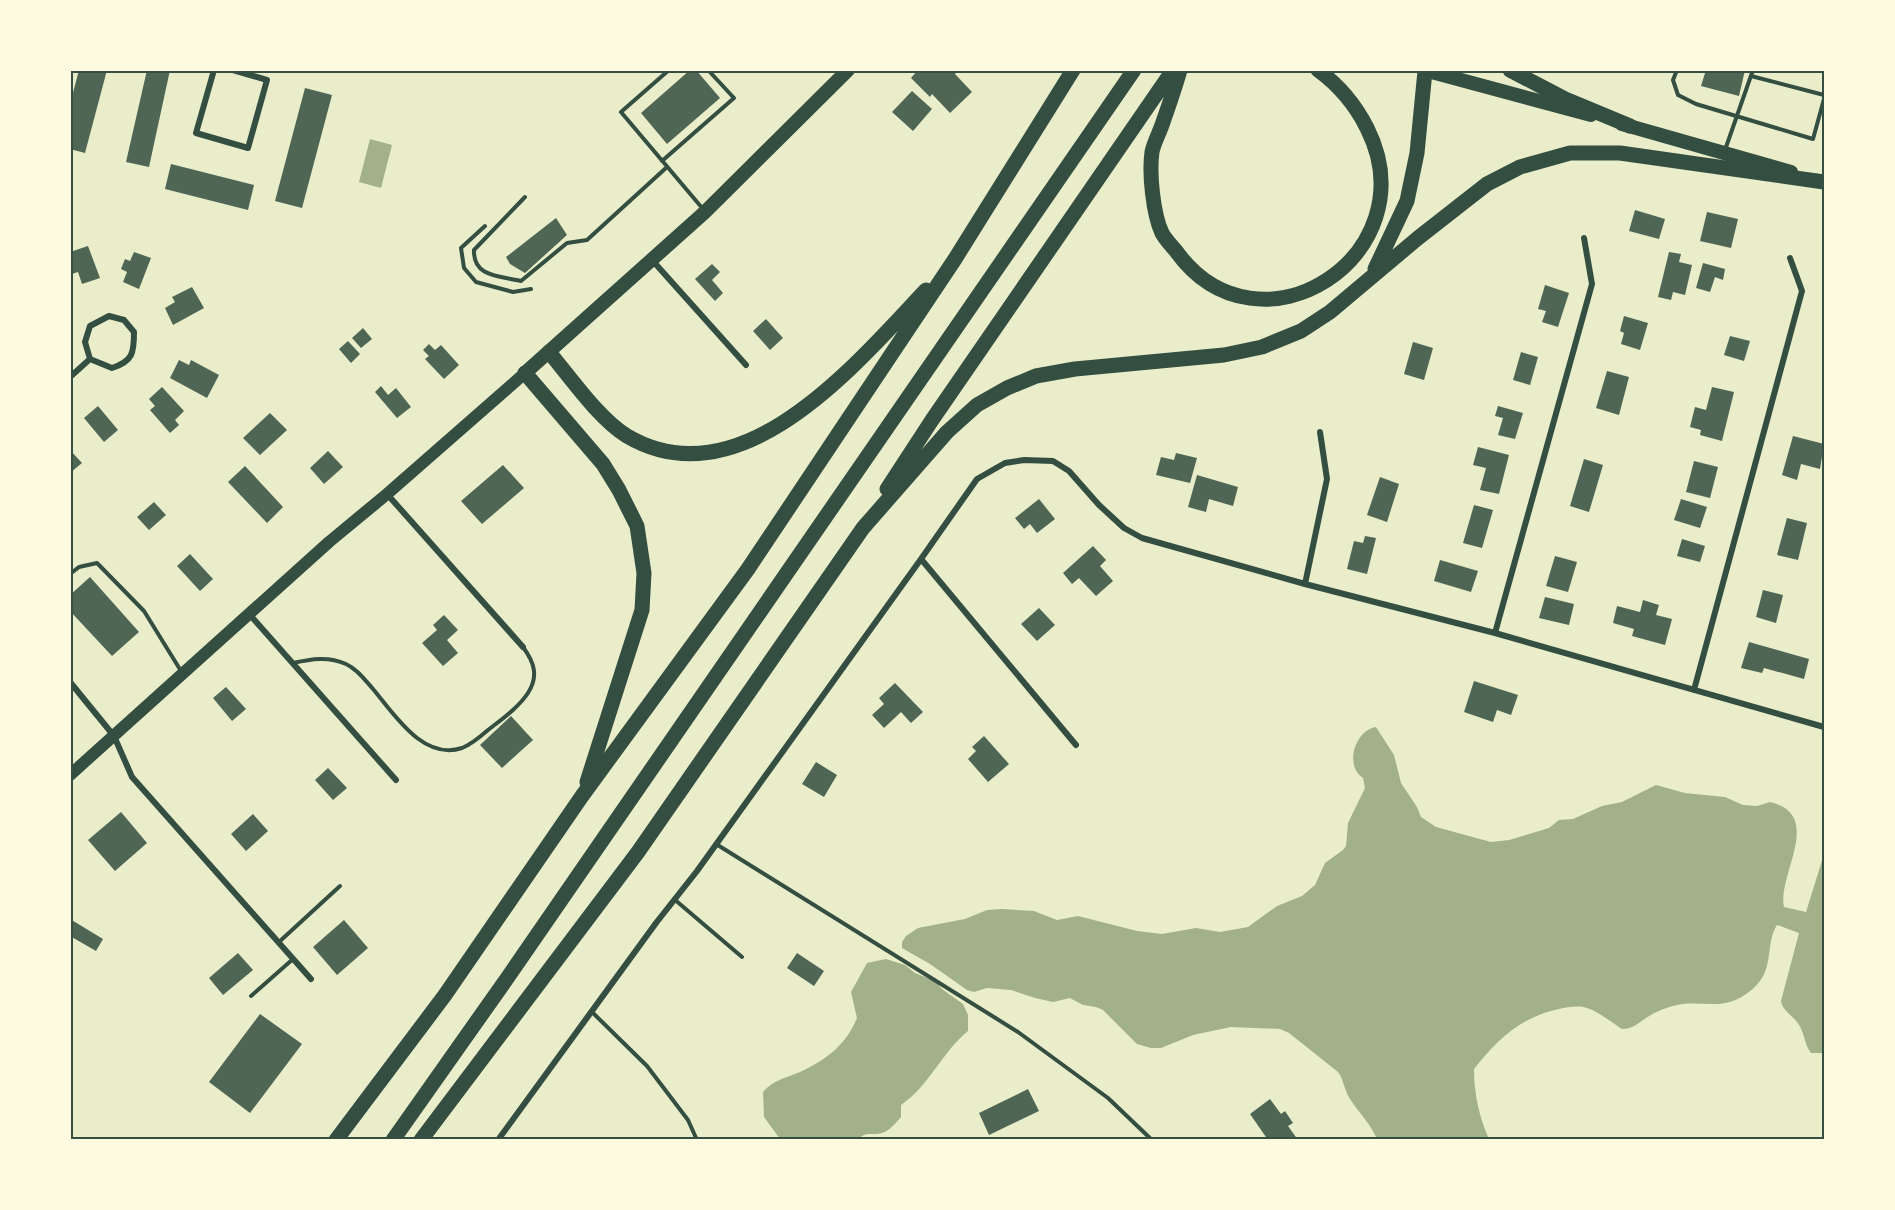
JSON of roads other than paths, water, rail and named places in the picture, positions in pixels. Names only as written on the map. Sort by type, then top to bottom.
[{"type":"highway","points":[[336,1140],[445,995],[582,796],[748,569],[955,259],[1073,70]]},
{"type":"highway","points":[[393,1140],[508,978],[1134,70]]},
{"type":"highway","points":[[421,1140],[638,852],[872,515],[900,466],[925,429],[1173,70]]},
{"type":"highway","points":[[1180,70],[1152,152],[1151,192],[1162,232],[1185,264],[1200,278],[1227,292],[1256,300],[1296,295],[1332,277],[1348,265],[1361,250],[1378,213],[1381,178],[1377,147],[1356,106],[1332,80],[1318,70]]},
{"type":"highway","points":[[1371,277],[1407,201],[1417,153],[1425,70]]},
{"type":"highway","points":[[1510,70],[1565,99],[1630,126]]},
{"type":"highway","points":[[872,515],[947,432],[977,405],[1007,388],[1036,376],[1075,369],[1224,355],[1262,347],[1301,331],[1487,184],[1520,167],[1570,153],[1620,153],[1824,182]]},
{"type":"highway","points":[[549,352],[604,417],[625,435],[652,449],[681,454],[709,453],[738,446],[771,430],[816,398],[853,365],[955,259]]},
{"type":"highway","points":[[525,373],[603,465],[619,490],[637,526],[644,573],[642,610],[582,796]]},
{"type":"main road","points":[[1425,70],[1824,182]]},
{"type":"main road","points":[[70,775],[329,542],[549,352],[705,212],[845,72]]},
{"type":"street","points":[[213,70],[196,133],[248,148],[267,80],[233,70]]},
{"type":"street","points":[[1495,633],[1592,285],[1584,238]]},
{"type":"street","points":[[1694,690],[1802,291],[1790,258]]},
{"type":"street","points":[[651,260],[746,365]]},
{"type":"street","points":[[109,316],[124,321],[134,332],[134,352],[124,364],[112,368],[90,359],[85,342],[90,326],[109,316]]},
{"type":"street","points":[[70,377],[90,359]]},
{"type":"street","points":[[1305,584],[1327,479],[1320,432]]},
{"type":"street","points":[[498,1140],[674,898],[697,871],[977,479],[1005,463],[1024,460],[1053,461],[1069,471],[1124,528],[1142,538],[1305,584],[1495,633],[1824,727]]},
{"type":"street","points":[[387,494],[523,647]]},
{"type":"street","points":[[921,559],[1076,745]]},
{"type":"street","points":[[250,615],[396,780]]},
{"type":"street","points":[[70,682],[114,736],[132,777],[311,979]]},
{"type":"lane","points":[[669,70],[621,112],[705,212]]},
{"type":"lane","points":[[662,161],[734,98],[708,70]]},
{"type":"lane","points":[[1677,70],[1674,80],[1678,95],[1696,104],[1813,139],[1824,97],[1751,76]]},
{"type":"lane","points":[[1723,153],[1753,70]]},
{"type":"lane","points":[[525,196],[474,250],[474,261],[482,271],[521,281],[567,243],[587,240],[666,167]]},
{"type":"lane","points":[[485,226],[461,248],[464,268],[477,282],[496,289],[513,292],[531,289]]},
{"type":"lane","points":[[70,574],[79,567],[97,563],[144,611],[183,674]]},
{"type":"lane","points":[[293,663],[309,659],[328,659],[348,665],[362,676],[408,731],[426,743],[445,751],[462,748],[477,740],[523,701],[532,687],[535,672],[531,658],[523,647]]},
{"type":"lane","points":[[716,843],[1017,1032],[1108,1098],[1152,1140]]},
{"type":"lane","points":[[279,943],[340,886]]},
{"type":"lane","points":[[674,898],[742,957]]},
{"type":"lane","points":[[251,996],[293,960]]},
{"type":"lane","points":[[591,1012],[647,1066],[688,1120],[697,1140]]}]
